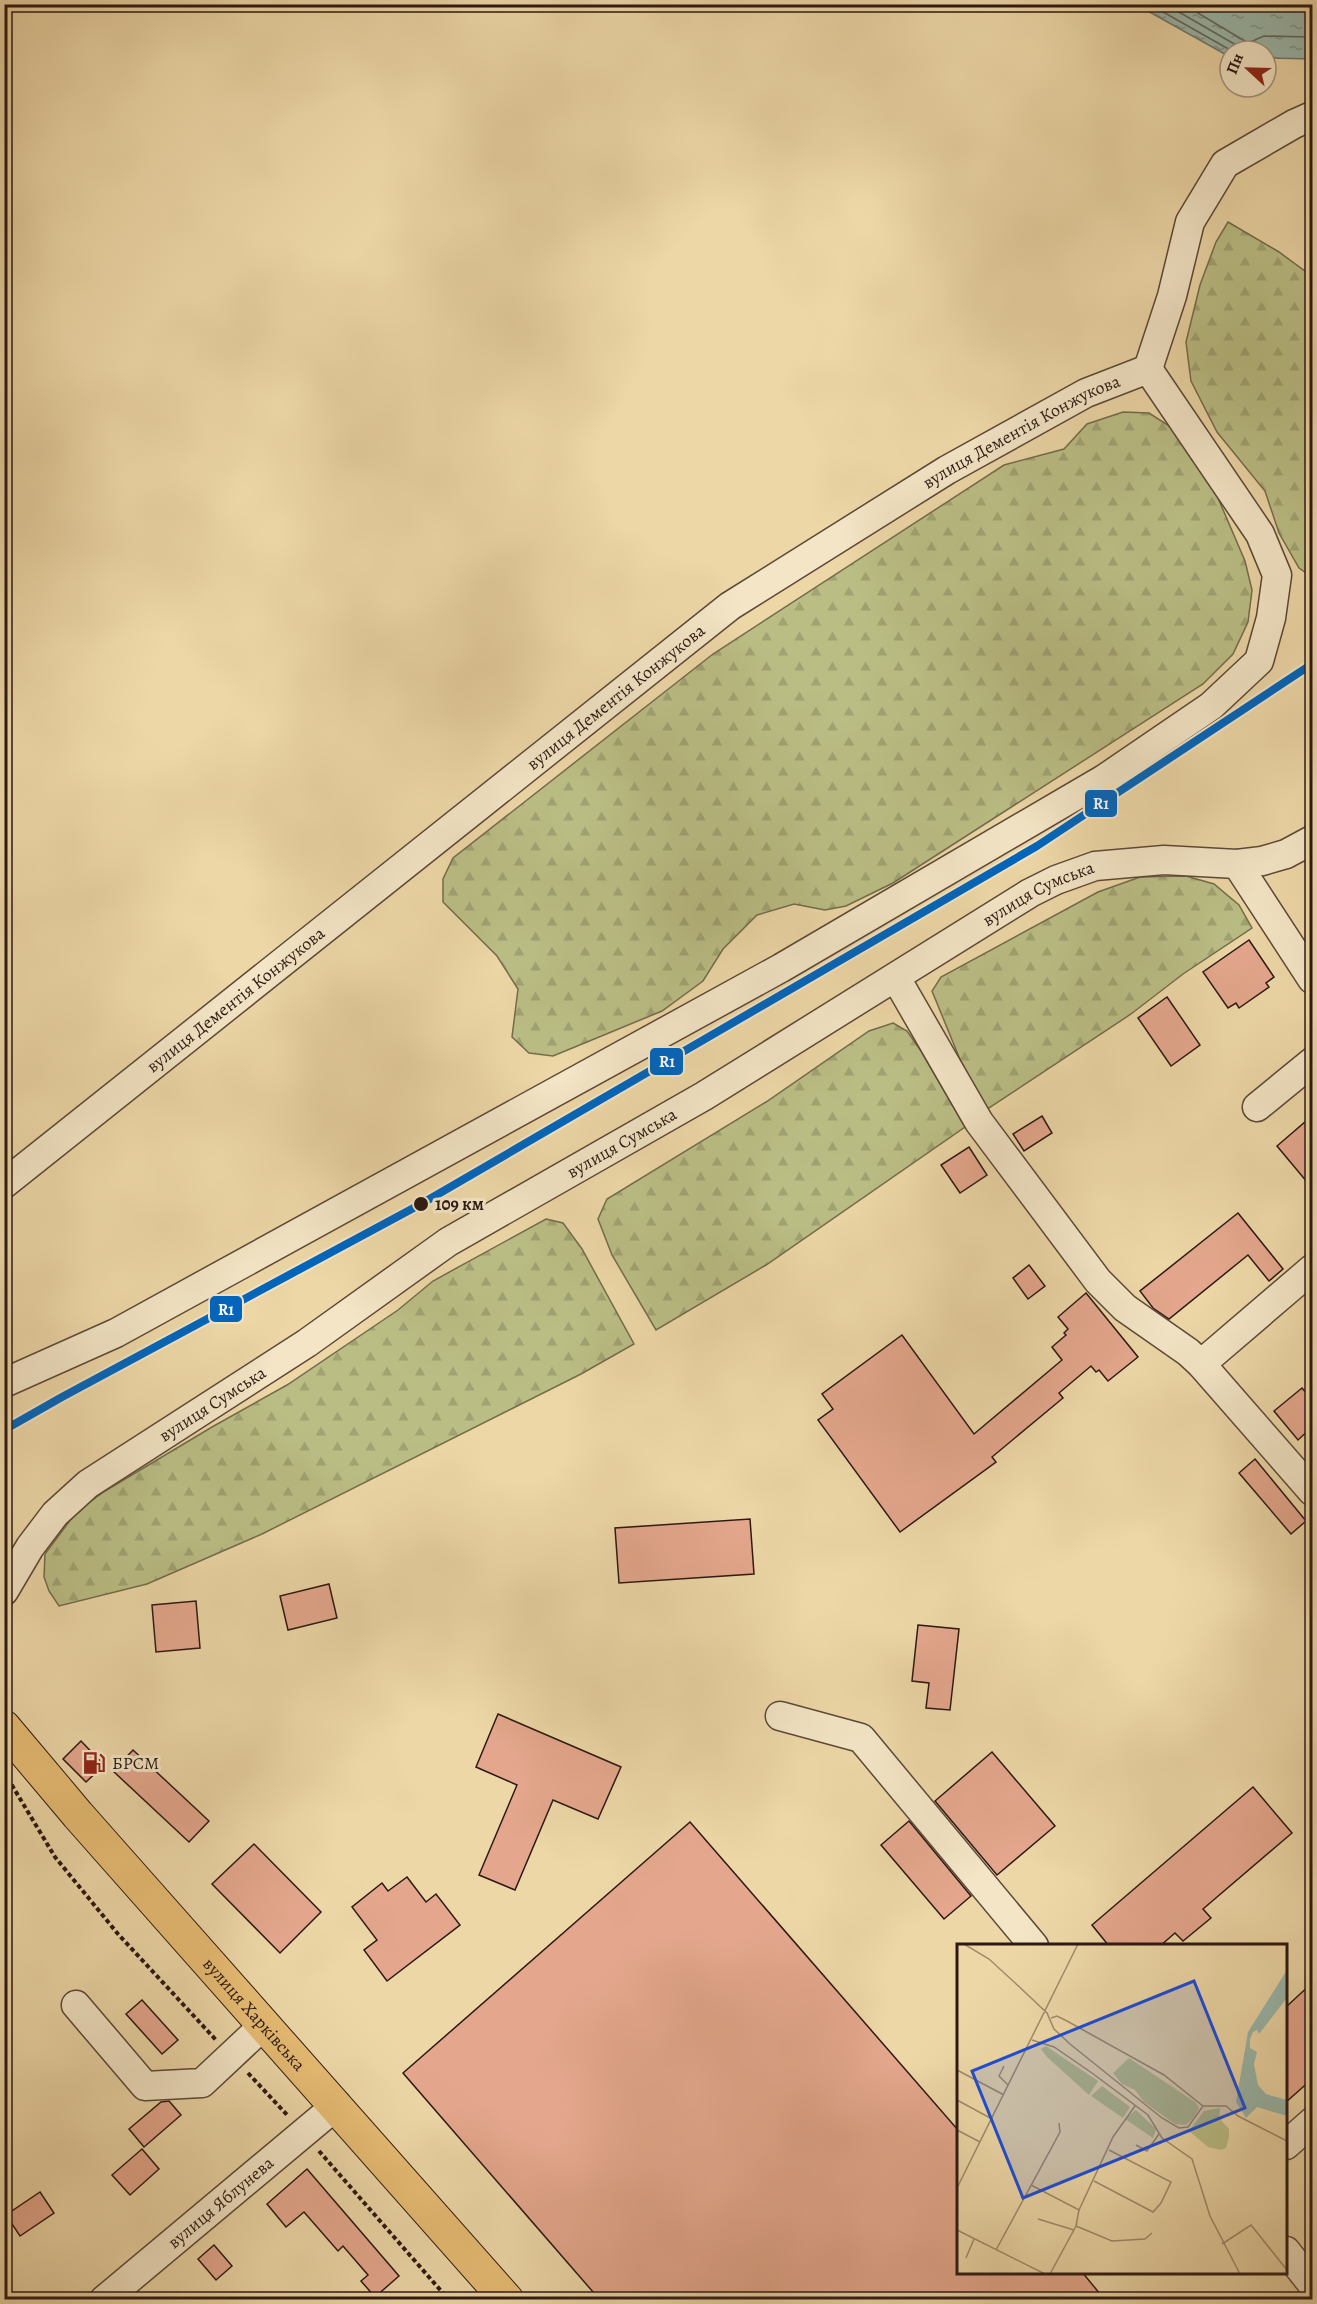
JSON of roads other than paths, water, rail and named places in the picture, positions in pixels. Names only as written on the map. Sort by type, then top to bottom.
[{"type":"main road","name":"вулиця Харківська","points":[[4,1727],[78,1815],[337,2105],[505,2299]]},
{"type":"street","points":[[4,1383],[116,1333],[781,968],[1104,779],[1211,706],[1258,661],[1271,618],[1277,575],[1260,534],[1148,369],[1172,296],[1190,222],[1225,164],[1312,116]]},
{"type":"street","name":"вулиця Дементія Конжукова","points":[[4,1184],[730,606],[946,470],[1086,393],[1148,369]]},
{"type":"street","name":"вулиця Сумська","points":[[4,1591],[30,1546],[55,1514],[88,1484],[307,1343],[448,1242],[704,1096],[1030,893],[1056,880],[1095,866],[1164,860],[1238,864],[1262,861],[1286,854],[1312,840]]},
{"type":"street","points":[[1238,864],[1312,979]]},
{"type":"street","points":[[896,978],[979,1122],[1098,1281],[1125,1308],[1188,1352],[1201,1364],[1312,1491]]},
{"type":"street","points":[[1257,1107],[1312,1062]]},
{"type":"street","points":[[1201,1364],[1312,1269]]},
{"type":"street","points":[[780,1716],[861,1738],[1032,1944]]},
{"type":"street","points":[[76,2005],[145,2086],[202,2083],[265,2024]]},
{"type":"street","name":"вулиця Яблунева","points":[[104,2300],[337,2105]]},
{"type":"street","points":[[1287,2144],[1312,2122]]},
{"type":"street","points":[[1287,2252],[1312,2284]]},
{"type":"water","points":[[1137,5],[1312,5],[1312,59],[1278,58],[1278,39],[1218,39],[1218,50]]},
{"type":"place","name":"109 км","points":[[421,1204]]},
{"type":"place","name":"БРСМ","points":[[94,1763]]}]
